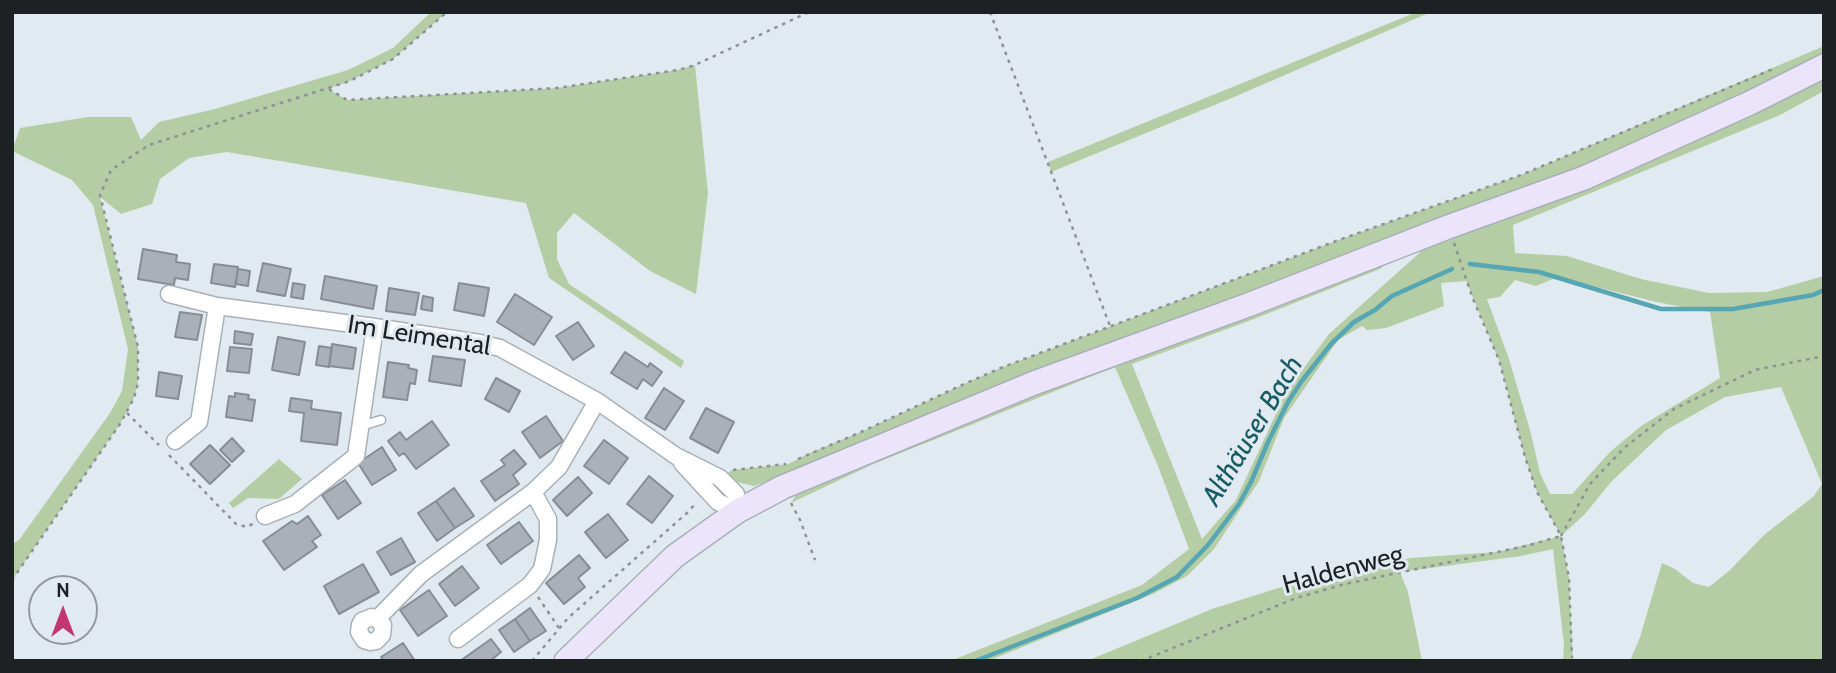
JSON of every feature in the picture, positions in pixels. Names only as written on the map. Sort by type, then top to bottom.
[{"type":"street","points":[[566,661],[675,556],[738,511],[783,487],[1034,383],[1584,178],[1751,103],[1824,66]]},
{"type":"street","name":"Im Leimental","points":[[169,294],[217,306],[375,327],[500,348],[597,401],[676,456],[718,502],[738,511]]},
{"type":"street","points":[[175,441],[199,422],[217,306]]},
{"type":"street","points":[[265,516],[295,504],[356,456],[375,327]]},
{"type":"street","points":[[377,619],[421,574],[533,492],[559,467],[597,401]]},
{"type":"street","points":[[458,639],[530,585],[542,569],[548,540],[548,519],[533,492]]},
{"type":"lane","points":[[361,426],[381,420]]},
{"type":"path","points":[[12,580],[127,413],[138,383],[138,347],[100,195],[111,170],[149,145],[350,81],[393,60],[447,12]]},
{"type":"path","points":[[327,88],[347,100],[557,88],[678,70],[695,65],[809,12]]},
{"type":"path","points":[[990,12],[1111,326]]},
{"type":"path","points":[[1458,254],[1499,360],[1537,492],[1561,536],[1569,578],[1572,658]]},
{"type":"path","points":[[1561,536],[1590,484],[1624,447],[1674,409],[1755,370],[1824,356]]},
{"type":"path","points":[[127,413],[236,524],[247,527],[265,516]]},
{"type":"path","points":[[783,487],[800,520],[815,560]]},
{"type":"path","name":"Haldenweg","points":[[1142,661],[1296,598],[1332,587],[1527,546],[1561,536]]},
{"type":"path","points":[[530,585],[559,628]]},
{"type":"green space","points":[[431,12],[447,12],[393,59],[328,89],[347,100],[557,88],[678,70],[695,65],[708,193],[696,294],[650,271],[574,213],[557,233],[557,259],[569,284],[684,361],[681,368],[549,278],[526,203],[227,152],[189,158],[160,179],[152,204],[121,214],[100,197],[138,347],[138,383],[134,398],[120,424],[12,580],[12,544],[19,540],[110,413],[122,391],[128,349],[93,205],[72,180],[12,151],[20,128],[88,117],[131,117],[141,140],[159,122],[215,109],[348,70],[393,48]]},
{"type":"green space","points":[[1412,12],[1431,12],[1051,172],[1048,162]]},
{"type":"green space","points":[[1824,46],[1824,91],[1780,115],[1513,225],[1515,253],[1567,256],[1641,279],[1709,293],[1767,292],[1824,276],[1824,661],[1630,661],[1662,563],[1693,583],[1709,587],[1729,571],[1764,535],[1814,496],[1822,484],[1781,387],[1725,397],[1666,430],[1611,482],[1585,514],[1561,536],[1537,492],[1499,360],[1466,281],[1441,283],[1444,306],[1386,328],[1367,330],[1362,326],[1338,340],[1284,418],[1259,481],[1214,549],[1187,576],[1153,594],[988,661],[950,661],[1142,585],[1189,549],[1158,466],[1115,367],[871,465],[791,503],[799,490],[786,475],[754,486],[720,478],[732,470],[788,464],[1003,367],[1336,241],[1521,175]],"holes":[[[1446,229],[1329,334],[1286,392],[1236,500],[1202,539],[1132,364],[1380,269],[1420,238]],[[1558,277],[1656,302],[1710,312],[1720,378],[1641,426],[1611,451],[1572,494],[1550,494],[1540,473],[1509,359],[1487,299],[1500,297],[1515,280],[1536,286]]]},
{"type":"green space","points":[[279,459],[302,479],[279,499],[248,498],[233,508],[229,503]]},
{"type":"green space","points":[[1561,536],[1569,578],[1573,661],[1563,661],[1564,645],[1553,549],[1521,556],[1400,572],[1408,592],[1422,661],[1087,661],[1212,609],[1278,588],[1410,558],[1497,552]]},
{"type":"building","points":[[143,249],[177,255],[176,262],[190,264],[188,280],[175,278],[174,285],[138,279]]},
{"type":"building","points":[[263,263],[291,269],[285,296],[257,291]]},
{"type":"building","points":[[214,264],[238,267],[235,287],[211,283]]},
{"type":"building","points":[[238,269],[250,271],[248,286],[236,284]]},
{"type":"building","points":[[325,276],[377,286],[373,309],[321,299]]},
{"type":"building","points":[[293,283],[305,285],[303,299],[291,297]]},
{"type":"building","points":[[459,283],[489,288],[484,316],[454,310]]},
{"type":"building","points":[[389,288],[419,293],[415,315],[386,311]]},
{"type":"building","points":[[515,294],[552,317],[534,345],[497,322]]},
{"type":"building","points":[[423,296],[433,298],[432,311],[421,309]]},
{"type":"building","points":[[180,312],[202,315],[197,340],[175,337]]},
{"type":"building","points":[[578,322],[594,346],[573,360],[556,336]]},
{"type":"building","points":[[235,331],[253,334],[251,345],[234,343]]},
{"type":"building","points":[[278,337],[305,342],[299,375],[272,370]]},
{"type":"building","points":[[332,344],[356,348],[353,369],[329,366]]},
{"type":"building","points":[[319,346],[332,348],[329,367],[316,365]]},
{"type":"building","points":[[230,347],[252,349],[249,373],[227,371]]},
{"type":"building","points":[[625,352],[648,367],[650,363],[662,372],[652,386],[643,379],[637,389],[611,373]]},
{"type":"building","points":[[433,356],[465,360],[461,386],[429,381]]},
{"type":"building","points":[[388,362],[409,365],[408,368],[417,370],[415,384],[410,383],[407,400],[383,397]]},
{"type":"building","points":[[159,372],[182,376],[178,399],[156,396]]},
{"type":"building","points":[[496,378],[520,391],[509,412],[485,399]]},
{"type":"building","points":[[664,388],[684,401],[665,430],[645,418]]},
{"type":"building","points":[[235,393],[249,395],[248,399],[255,400],[252,421],[226,417],[229,396],[235,397]]},
{"type":"building","points":[[291,398],[312,401],[311,409],[341,413],[337,445],[301,441],[304,413],[289,411]]},
{"type":"building","points":[[706,408],[734,422],[718,453],[690,438]]},
{"type":"building","points":[[546,416],[563,441],[540,458],[522,432]]},
{"type":"building","points":[[432,421],[449,445],[416,469],[404,453],[399,456],[388,441],[400,432],[406,440]]},
{"type":"building","points":[[232,438],[244,451],[232,462],[220,450]]},
{"type":"building","points":[[604,440],[628,458],[609,484],[584,466]]},
{"type":"building","points":[[210,445],[230,465],[210,484],[190,464]]},
{"type":"building","points":[[382,447],[396,470],[372,485],[358,463]]},
{"type":"building","points":[[514,450],[526,464],[513,475],[519,484],[495,501],[481,481],[505,465],[501,460]]},
{"type":"building","points":[[649,476],[673,496],[652,523],[627,504]]},
{"type":"building","points":[[578,477],[592,493],[567,516],[553,500]]},
{"type":"building","points":[[345,480],[361,503],[338,519],[322,495]]},
{"type":"building","points":[[454,488],[474,516],[455,528],[436,501]]},
{"type":"building","points":[[436,501],[455,528],[437,541],[418,513]]},
{"type":"building","points":[[608,514],[628,540],[606,558],[585,532]]},
{"type":"building","points":[[308,516],[321,535],[312,541],[317,547],[284,570],[263,541],[292,521],[297,524]]},
{"type":"building","points":[[519,522],[533,541],[501,564],[487,545]]},
{"type":"building","points":[[401,538],[415,562],[391,575],[377,552]]},
{"type":"building","points":[[579,555],[590,568],[578,578],[585,587],[564,604],[546,583]]},
{"type":"building","points":[[363,564],[379,592],[339,614],[324,586]]},
{"type":"building","points":[[462,566],[479,588],[455,606],[439,584]]},
{"type":"building","points":[[429,590],[447,616],[418,636],[400,610]]},
{"type":"building","points":[[530,608],[546,631],[530,641],[515,619]]},
{"type":"building","points":[[515,619],[530,641],[514,652],[499,630]]},
{"type":"building","points":[[491,639],[501,652],[490,661],[460,661]]},
{"type":"building","points":[[403,643],[415,661],[384,661],[381,657]]},
{"type":"waterway","name":"Althäuser Bach","points":[[1470,264],[1539,272],[1661,309],[1733,309],[1813,295],[1824,290]]},
{"type":"waterway","name":"Althäuser Bach","points":[[975,661],[1137,598],[1177,577],[1208,545],[1239,504],[1288,402],[1331,344],[1354,322],[1392,296],[1452,269]]}]
